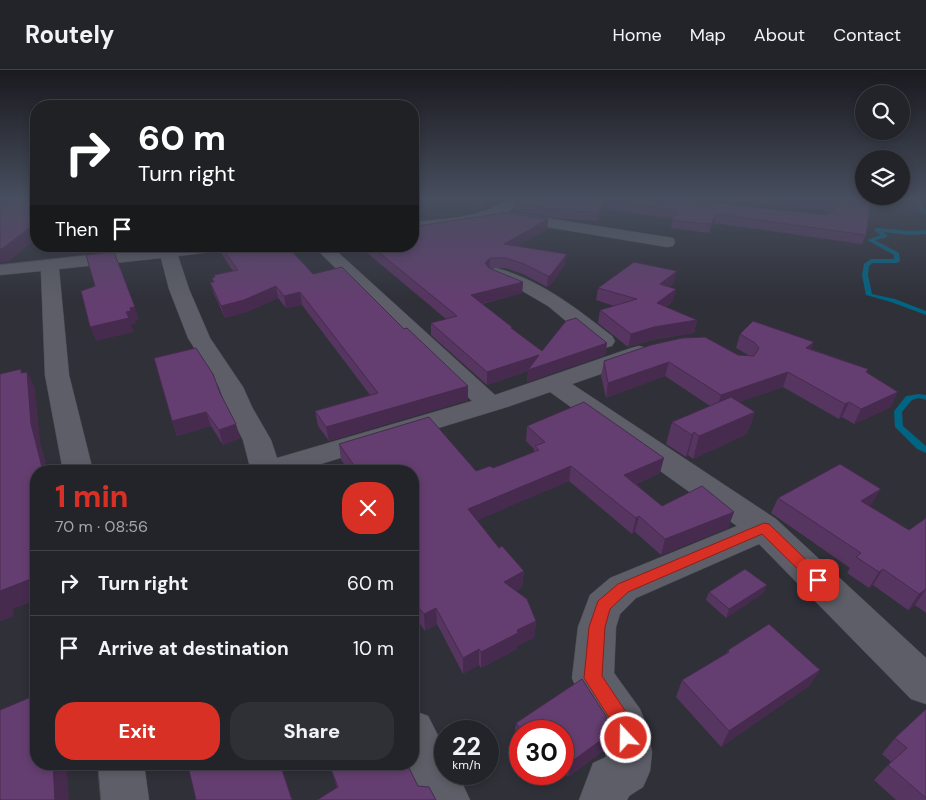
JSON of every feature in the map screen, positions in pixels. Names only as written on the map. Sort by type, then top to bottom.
[{"type":"street","points":[[605,232],[667,242]]},
{"type":"street","points":[[0,270],[168,252],[179,289],[198,338],[231,387],[239,407],[257,440],[264,465]]},
{"type":"street","points":[[327,252],[490,404]]},
{"type":"street","points":[[50,265],[57,375],[77,465]]},
{"type":"street","points":[[496,274],[526,285],[555,302],[625,358]]},
{"type":"street","points":[[286,465],[490,404],[659,348]]},
{"type":"street","points":[[552,382],[764,528],[926,685]]},
{"type":"street","points":[[603,800],[610,780],[626,772],[629,752],[624,724],[593,678],[597,627],[603,606],[623,588],[764,528]]},
{"type":"street","points":[[419,746],[446,800]]},
{"type":"street","points":[[122,770],[125,800]]},
{"type":"building","points":[[0,232],[24,232],[2,249],[0,249]]},
{"type":"building","points":[[419,232],[525,232],[504,244],[567,254],[550,276],[506,258],[490,258],[485,263],[489,268],[523,282],[471,295],[542,351],[566,321],[576,318],[607,343],[528,370],[539,355],[487,372],[431,323],[457,316],[378,252],[419,252]]},
{"type":"building","points":[[845,232],[866,232],[866,235]]},
{"type":"building","points":[[114,252],[135,307],[130,308],[131,311],[126,312],[129,318],[90,327],[81,291],[95,286],[86,255]]},
{"type":"building","points":[[225,252],[293,252],[313,274],[342,267],[404,329],[407,328],[468,386],[326,427],[315,411],[378,393],[300,292],[284,296],[276,286],[244,300],[221,306],[210,282],[214,282],[212,278],[215,277],[214,275],[238,270]]},
{"type":"building","points":[[634,262],[677,271],[660,284],[676,289],[657,303],[697,320],[654,327],[631,334],[600,310],[637,299],[598,288]]},
{"type":"building","points":[[753,321],[814,342],[806,348],[868,369],[866,372],[898,392],[861,409],[849,402],[845,404],[788,372],[721,395],[669,362],[608,383],[604,361],[651,345],[682,338],[705,337],[738,355],[754,356],[759,348],[755,343],[740,334]]},
{"type":"building","points":[[196,348],[213,374],[220,393],[236,424],[219,430],[206,412],[172,421],[154,358]]},
{"type":"building","points":[[21,369],[21,373],[27,372],[31,424],[41,465],[30,465],[30,579],[0,591],[0,374]]},
{"type":"building","points":[[731,397],[755,412],[699,436],[694,432],[692,435],[672,422]]},
{"type":"building","points":[[584,402],[664,458],[624,475],[662,506],[702,486],[734,512],[665,539],[639,516],[636,518],[571,466],[468,509],[499,548],[502,546],[524,571],[504,582],[527,599],[536,621],[517,630],[518,633],[481,652],[479,649],[463,658],[436,608],[424,614],[419,608],[419,465],[354,465],[339,444],[429,417],[476,471],[490,466],[493,468],[539,450],[535,446],[545,442],[527,426]]},
{"type":"building","points":[[840,464],[881,489],[861,501],[909,530],[926,518],[926,589],[919,594],[883,569],[879,572],[856,557],[861,553],[778,498]]},
{"type":"building","points":[[745,569],[767,585],[729,609],[709,592]]},
{"type":"building","points":[[769,624],[820,670],[729,731],[682,680],[729,652],[728,650]]},
{"type":"building","points":[[582,679],[606,716],[608,735],[574,760],[574,720],[520,720]]},
{"type":"building","points":[[30,698],[30,770],[53,770],[55,800],[0,800],[0,710]]},
{"type":"building","points":[[926,709],[926,798],[888,765],[907,748],[895,738]]},
{"type":"building","points":[[189,770],[282,770],[292,800],[196,800]]},
{"type":"building","points":[[331,770],[410,770],[418,786],[429,787],[436,800],[317,800],[338,787]]},
{"type":"waterway","points":[[880,232],[885,236],[870,240],[897,254],[897,261],[871,261],[866,265],[865,275],[869,295],[893,300],[926,313]]},
{"type":"waterway","points":[[900,232],[925,232]]},
{"type":"waterway","points":[[926,398],[919,396],[909,398],[898,412],[899,427],[920,447],[926,450]]},
{"type":"route","points":[[626,738],[624,724],[593,678],[597,627],[603,606],[623,588],[764,528],[818,580]]}]
